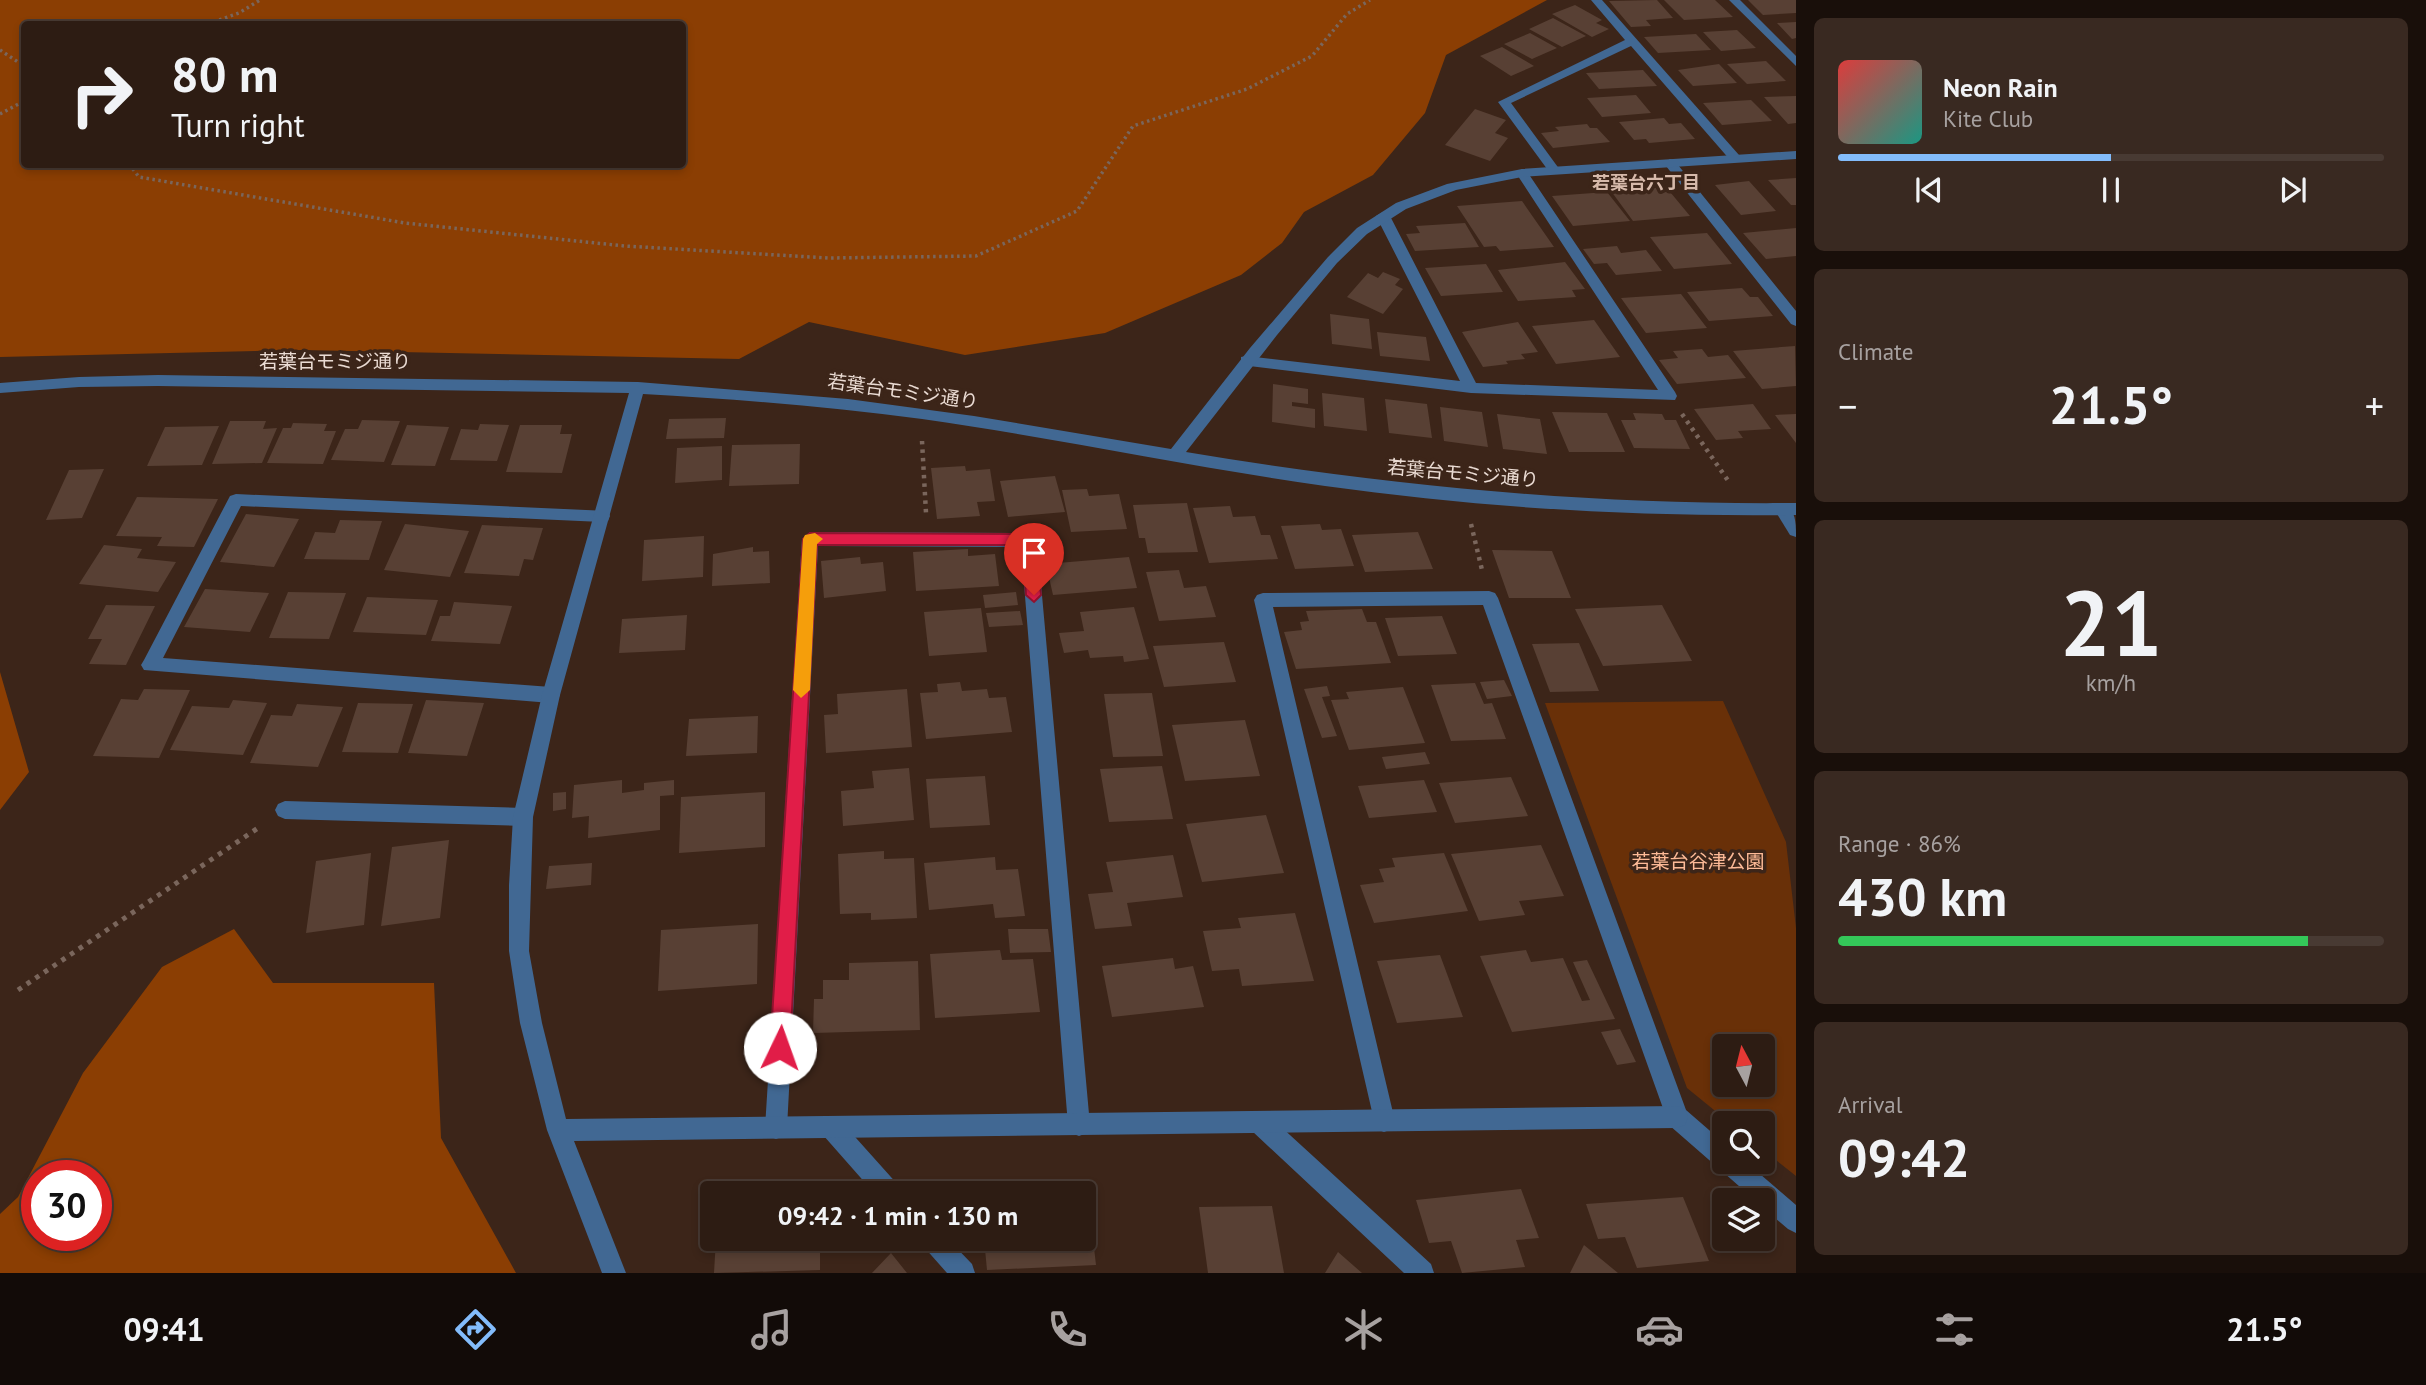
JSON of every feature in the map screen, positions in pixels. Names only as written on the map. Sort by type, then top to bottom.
[{"type":"street","points":[[1596,0],[1735,158]]},
{"type":"street","points":[[1734,0],[1796,63]]},
{"type":"street","points":[[1554,170],[1504,102],[1633,41]]},
{"type":"street","points":[[1176,454],[1246,361],[1351,239],[1383,216],[1443,189],[1522,173],[1796,155]]},
{"type":"street","points":[[1670,163],[1796,321]]},
{"type":"street","points":[[1522,173],[1670,396]]},
{"type":"street","points":[[1383,216],[1471,388]]},
{"type":"street","points":[[1246,361],[1471,388],[1670,396]]},
{"type":"street","name":"若葉台モミジ通り","points":[[0,388],[100,382],[497,383],[638,387],[783,397],[921,414],[1322,479],[1464,497],[1789,509]]},
{"type":"street","points":[[614,1273],[558,1130],[531,1023],[519,951],[523,817],[551,695],[638,387]]},
{"type":"street","points":[[551,695],[150,665],[236,500],[602,516]]},
{"type":"street","points":[[1789,509],[1796,530]]},
{"type":"street","points":[[776,1128],[810,539],[1029,540],[1079,1125]]},
{"type":"street","points":[[1384,1121],[1263,600],[1489,598],[1677,1117],[1712,1148]]},
{"type":"street","points":[[285,810],[523,817]]},
{"type":"street","points":[[558,1130],[1677,1117]]},
{"type":"street","points":[[1260,1123],[1422,1273]]},
{"type":"street","points":[[831,1127],[879,1181]]},
{"type":"street","points":[[1742,1174],[1796,1222]]},
{"type":"street","points":[[943,1251],[962,1273]]},
{"type":"path","points":[[216,21],[239,13],[260,0]]},
{"type":"path","points":[[132,168],[139,177],[405,222],[625,246],[828,258],[976,256],[1077,211],[1133,126],[1247,89],[1312,56],[1347,14],[1370,0]]},
{"type":"path","points":[[0,50],[21,64]]},
{"type":"path","points":[[0,114],[21,103]]},
{"type":"path","points":[[1670,396],[1747,509]]},
{"type":"path","points":[[921,414],[928,538]]},
{"type":"path","points":[[1464,497],[1489,598]]},
{"type":"path","points":[[18,990],[285,810]]},
{"type":"green space","name":"若葉台谷津公園","points":[[1723,701],[1786,842],[1796,928],[1796,1176],[1775,1159],[1775,1111],[1715,1111],[1687,1088],[1545,703]]},
{"type":"shaded area","points":[[0,0],[1547,0],[1446,55],[1425,113],[1373,175],[1304,212],[1282,243],[1241,275],[1105,333],[965,355],[809,322],[739,359],[302,350],[0,357]]},
{"type":"shaded area","points":[[0,672],[29,772],[0,810]]},
{"type":"shaded area","points":[[234,929],[273,983],[434,983],[441,1138],[516,1273],[0,1273],[0,1214],[21,1191],[21,1251],[112,1251],[112,1160],[37,1160],[83,1073],[162,967]]},
{"type":"building","points":[[1657,0],[1673,18],[1646,20],[1651,26],[1631,27],[1609,1]]},
{"type":"building","points":[[1664,0],[1715,0],[1733,17],[1684,20]]},
{"type":"building","points":[[1748,0],[1796,0],[1796,13],[1763,15]]},
{"type":"building","points":[[1575,5],[1602,20],[1596,23],[1609,29],[1592,37],[1552,14]]},
{"type":"building","points":[[1553,18],[1586,36],[1562,47],[1529,29]]},
{"type":"building","points":[[1796,22],[1796,38],[1792,39],[1777,23]]},
{"type":"building","points":[[1737,30],[1756,48],[1721,51],[1703,32]]},
{"type":"building","points":[[1530,33],[1557,48],[1532,59],[1504,44]]},
{"type":"building","points":[[1696,34],[1711,50],[1658,53],[1644,37]]},
{"type":"building","points":[[1502,47],[1534,66],[1511,76],[1480,56]]},
{"type":"building","points":[[1766,61],[1786,81],[1747,84],[1727,64]]},
{"type":"building","points":[[1719,64],[1737,83],[1693,86],[1678,70]]},
{"type":"building","points":[[1643,70],[1657,86],[1599,89],[1586,73]]},
{"type":"building","points":[[1636,95],[1651,113],[1602,117],[1587,98]]},
{"type":"building","points":[[1796,96],[1796,123],[1788,124],[1764,97]]},
{"type":"building","points":[[1751,100],[1772,121],[1722,125],[1703,103]]},
{"type":"building","points":[[1475,109],[1506,120],[1495,133],[1508,138],[1490,161],[1445,145]]},
{"type":"building","points":[[1664,118],[1669,124],[1681,123],[1695,139],[1649,143],[1646,139],[1634,140],[1619,122]]},
{"type":"building","points":[[1587,124],[1590,128],[1597,128],[1610,142],[1553,148],[1541,133],[1559,131],[1555,127]]},
{"type":"building","points":[[1796,178],[1796,205],[1791,205],[1768,180]]},
{"type":"building","points":[[1749,181],[1776,211],[1741,215],[1715,185]]},
{"type":"building","points":[[1666,187],[1690,216],[1633,221],[1611,191]]},
{"type":"building","points":[[1607,192],[1630,221],[1573,226],[1552,196]]},
{"type":"building","points":[[1522,201],[1554,247],[1500,251],[1496,246],[1484,247],[1457,206]]},
{"type":"building","points":[[1465,223],[1479,247],[1415,251],[1406,234],[1420,233],[1416,226]]},
{"type":"building","points":[[1796,228],[1796,256],[1766,259],[1743,233]]},
{"type":"building","points":[[1707,233],[1732,264],[1674,269],[1650,237]]},
{"type":"building","points":[[1617,246],[1621,253],[1646,250],[1662,271],[1616,275],[1607,263],[1594,264],[1583,249]]},
{"type":"building","points":[[1565,262],[1585,289],[1572,290],[1576,297],[1518,301],[1498,270]]},
{"type":"building","points":[[1486,264],[1503,292],[1441,296],[1425,268]]},
{"type":"building","points":[[1383,272],[1400,279],[1395,285],[1403,289],[1383,314],[1347,297],[1368,273],[1378,278]]},
{"type":"building","points":[[1742,288],[1750,297],[1758,297],[1773,316],[1709,321],[1687,292]]},
{"type":"building","points":[[1681,294],[1707,328],[1646,333],[1621,298]]},
{"type":"building","points":[[1330,314],[1369,319],[1372,349],[1332,344]]},
{"type":"building","points":[[1594,320],[1620,357],[1556,364],[1532,326]]},
{"type":"building","points":[[1518,322],[1538,352],[1521,354],[1525,359],[1506,361],[1508,364],[1483,367],[1462,332]]},
{"type":"building","points":[[1377,332],[1426,337],[1430,361],[1380,356]]},
{"type":"building","points":[[1795,346],[1796,386],[1762,389],[1733,351]]},
{"type":"building","points":[[1702,349],[1708,357],[1728,355],[1746,378],[1677,384],[1659,360],[1678,358],[1673,351]]},
{"type":"building","points":[[1273,384],[1308,389],[1308,404],[1292,402],[1292,406],[1315,409],[1315,428],[1272,422]]},
{"type":"building","points":[[1322,393],[1364,398],[1367,431],[1324,426]]},
{"type":"building","points":[[1385,399],[1427,404],[1432,438],[1389,433]]},
{"type":"building","points":[[1753,404],[1771,429],[1738,431],[1743,438],[1716,440],[1694,409]]},
{"type":"building","points":[[1440,407],[1482,412],[1488,447],[1444,441]]},
{"type":"building","points":[[1552,412],[1607,413],[1625,452],[1569,452]]},
{"type":"building","points":[[1633,413],[1662,414],[1665,420],[1676,420],[1690,449],[1634,448],[1621,420],[1636,420]]},
{"type":"building","points":[[1497,414],[1540,419],[1547,454],[1503,449]]},
{"type":"building","points":[[1796,414],[1796,443],[1775,415]]},
{"type":"building","points":[[726,418],[724,438],[666,439],[669,419]]},
{"type":"building","points":[[362,420],[400,421],[384,462],[331,460],[345,429],[358,429]]},
{"type":"building","points":[[230,421],[266,421],[263,429],[277,428],[262,463],[212,464]]},
{"type":"building","points":[[293,423],[327,424],[324,431],[336,431],[323,464],[267,463],[283,428],[291,428]]},
{"type":"building","points":[[480,424],[509,425],[497,461],[450,460],[461,429],[478,430]]},
{"type":"building","points":[[407,425],[449,427],[435,466],[391,465]]},
{"type":"building","points":[[520,425],[562,425],[560,434],[572,434],[562,473],[506,472]]},
{"type":"building","points":[[219,426],[202,465],[147,466],[165,427]]},
{"type":"building","points":[[800,444],[799,484],[729,486],[732,445]]},
{"type":"building","points":[[722,446],[722,480],[675,483],[677,448]]},
{"type":"building","points":[[965,466],[966,471],[990,469],[995,501],[977,502],[980,516],[937,519],[931,468]]},
{"type":"building","points":[[104,469],[82,518],[46,520],[69,470]]},
{"type":"building","points":[[1055,476],[1065,512],[1008,517],[1000,481]]},
{"type":"building","points":[[1087,489],[1089,496],[1119,494],[1127,529],[1071,532],[1062,490]]},
{"type":"building","points":[[137,497],[218,499],[194,547],[157,546],[162,537],[116,536]]},
{"type":"building","points":[[1187,503],[1198,552],[1148,553],[1145,538],[1139,538],[1133,505]]},
{"type":"building","points":[[1230,506],[1233,517],[1255,516],[1261,535],[1270,535],[1278,559],[1209,563],[1193,508]]},
{"type":"building","points":[[246,514],[299,519],[274,567],[220,562]]},
{"type":"building","points":[[340,520],[382,521],[369,560],[304,559],[315,532],[335,533]]},
{"type":"building","points":[[405,524],[469,531],[450,577],[384,570]]},
{"type":"building","points":[[1320,524],[1322,530],[1341,529],[1354,566],[1295,569],[1281,526]]},
{"type":"building","points":[[482,525],[543,528],[533,560],[524,559],[519,576],[464,573]]},
{"type":"building","points":[[1418,532],[1433,569],[1365,572],[1352,535]]},
{"type":"building","points":[[704,536],[703,577],[642,581],[644,540]]},
{"type":"building","points":[[104,545],[142,549],[137,558],[176,562],[158,592],[79,584]]},
{"type":"building","points":[[753,547],[753,552],[769,551],[770,583],[712,586],[713,554]]},
{"type":"building","points":[[968,549],[968,556],[995,554],[999,586],[916,591],[913,552]]},
{"type":"building","points":[[1492,550],[1552,551],[1571,598],[1509,598]]},
{"type":"building","points":[[860,557],[861,564],[883,562],[886,591],[824,598],[821,561]]},
{"type":"building","points":[[1129,557],[1137,588],[1053,595],[1046,564]]},
{"type":"building","points":[[1179,570],[1184,588],[1206,586],[1216,617],[1159,621],[1146,572]]},
{"type":"building","points":[[205,589],[269,593],[250,632],[184,627]]},
{"type":"building","points":[[288,592],[346,593],[329,639],[269,638]]},
{"type":"building","points":[[1016,592],[1018,605],[985,608],[983,595]]},
{"type":"building","points":[[367,597],[438,600],[426,635],[353,632]]},
{"type":"building","points":[[454,602],[512,606],[500,644],[431,641],[440,616],[450,616]]},
{"type":"building","points":[[106,605],[155,606],[126,665],[89,664],[102,639],[88,639]]},
{"type":"building","points":[[1662,605],[1692,661],[1603,666],[1575,609]]},
{"type":"building","points":[[1134,607],[1149,659],[1124,662],[1123,656],[1090,658],[1088,650],[1064,653],[1059,633],[1084,631],[1080,612]]},
{"type":"building","points":[[981,608],[987,652],[929,656],[924,612]]},
{"type":"building","points":[[1362,609],[1367,622],[1376,622],[1391,663],[1296,669],[1284,632],[1302,630],[1300,622],[1309,621],[1306,611]]},
{"type":"building","points":[[1020,611],[1023,625],[989,627],[986,613]]},
{"type":"building","points":[[687,615],[685,650],[619,653],[622,619]]},
{"type":"building","points":[[1442,616],[1457,654],[1398,656],[1385,618]]},
{"type":"building","points":[[1224,642],[1236,682],[1164,687],[1153,646]]},
{"type":"building","points":[[1579,643],[1599,691],[1550,692],[1532,644]]},
{"type":"building","points":[[1504,680],[1512,696],[1487,699],[1480,682]]},
{"type":"building","points":[[960,682],[962,691],[987,689],[989,698],[1006,697],[1012,732],[926,739],[920,693],[938,692],[937,684]]},
{"type":"building","points":[[1475,683],[1484,704],[1492,703],[1506,739],[1451,741],[1431,685]]},
{"type":"building","points":[[1327,686],[1330,696],[1322,697],[1337,736],[1322,738],[1304,689]]},
{"type":"building","points":[[1403,687],[1425,743],[1349,750],[1331,700],[1349,699],[1346,692]]},
{"type":"building","points":[[144,689],[190,690],[159,758],[93,756],[121,699],[138,700]]},
{"type":"building","points":[[907,689],[912,747],[826,753],[824,715],[838,714],[837,694]]},
{"type":"building","points":[[1152,693],[1163,756],[1113,757],[1104,694]]},
{"type":"building","points":[[233,700],[267,703],[243,755],[170,750],[192,706],[229,708]]},
{"type":"building","points":[[426,700],[484,703],[467,756],[408,753]]},
{"type":"building","points":[[358,703],[413,704],[398,753],[342,752]]},
{"type":"building","points":[[297,704],[343,707],[318,767],[250,763],[271,715],[292,716]]},
{"type":"building","points":[[758,716],[757,753],[686,756],[689,719]]},
{"type":"building","points":[[1245,720],[1260,776],[1185,781],[1172,725]]},
{"type":"building","points":[[1425,752],[1430,764],[1386,769],[1382,757]]},
{"type":"building","points":[[1162,766],[1173,819],[1109,822],[1100,769]]},
{"type":"building","points":[[909,768],[914,820],[843,826],[841,791],[874,788],[872,771]]},
{"type":"building","points":[[985,776],[990,825],[930,828],[926,779]]},
{"type":"building","points":[[1511,777],[1528,816],[1455,823],[1439,783]]},
{"type":"building","points":[[622,780],[622,793],[644,790],[644,783],[674,780],[674,795],[660,796],[660,830],[588,838],[589,816],[572,818],[574,785]]},
{"type":"building","points":[[1424,780],[1437,812],[1369,818],[1358,786]]},
{"type":"building","points":[[566,792],[566,809],[553,811],[553,793]]},
{"type":"building","points":[[765,792],[765,847],[679,853],[681,797]]},
{"type":"building","points":[[1266,815],[1284,873],[1202,882],[1186,824]]},
{"type":"building","points":[[449,840],[440,918],[381,926],[392,847]]},
{"type":"building","points":[[1541,845],[1564,896],[1519,901],[1525,915],[1479,921],[1451,854]]},
{"type":"building","points":[[884,851],[884,859],[914,858],[917,918],[871,920],[871,913],[840,914],[838,854]]},
{"type":"building","points":[[371,853],[364,925],[306,933],[316,861]]},
{"type":"building","points":[[1444,853],[1468,911],[1374,923],[1360,885],[1384,882],[1379,869],[1395,867],[1392,858]]},
{"type":"building","points":[[1173,855],[1183,897],[1127,903],[1132,926],[1095,929],[1088,894],[1113,892],[1106,862]]},
{"type":"building","points":[[995,857],[996,870],[1018,869],[1025,916],[995,918],[993,904],[929,910],[924,863]]},
{"type":"building","points":[[592,863],[591,885],[546,889],[549,866]]},
{"type":"building","points":[[1295,913],[1314,981],[1242,986],[1239,969],[1212,971],[1203,931],[1241,928],[1238,918]]},
{"type":"building","points":[[758,924],[757,984],[658,991],[661,930]]},
{"type":"building","points":[[1008,929],[1048,929],[1051,952],[1010,953]]},
{"type":"building","points":[[1000,950],[1002,960],[1033,959],[1040,1012],[935,1018],[930,954]]},
{"type":"building","points":[[1526,950],[1531,962],[1563,958],[1582,1001],[1590,1000],[1573,962],[1587,960],[1615,1019],[1512,1032],[1480,956]]},
{"type":"building","points":[[1440,955],[1463,1017],[1397,1023],[1377,961]]},
{"type":"building","points":[[1173,958],[1175,969],[1193,966],[1204,1007],[1112,1017],[1102,966]]},
{"type":"building","points":[[918,961],[920,1030],[813,1033],[814,999],[823,999],[823,980],[849,980],[849,963]]},
{"type":"building","points":[[1620,1029],[1636,1062],[1617,1065],[1601,1032]]},
{"type":"building","points":[[1521,1189],[1539,1238],[1516,1240],[1525,1267],[1462,1273],[1451,1241],[1429,1243],[1416,1200]]},
{"type":"building","points":[[1683,1197],[1709,1261],[1637,1268],[1625,1237],[1598,1239],[1586,1204]]},
{"type":"building","points":[[1272,1206],[1284,1273],[1208,1273],[1199,1207]]},
{"type":"building","points":[[1584,1245],[1618,1273],[1570,1273]]},
{"type":"building","points":[[715,1251],[820,1251],[820,1270],[714,1273]]},
{"type":"building","points":[[985,1251],[1094,1251],[1096,1265],[987,1270]]},
{"type":"building","points":[[1338,1252],[1362,1273],[1325,1273]]},
{"type":"building","points":[[891,1253],[907,1273],[872,1273]]},
{"type":"slow traffic","points":[[801,690],[810,539],[815,539]]},
{"type":"district","name":"若葉台六丁目","points":[[1646,183]]},
{"type":"route","points":[[780,1048],[810,539],[1029,540],[1034,595]]}]
